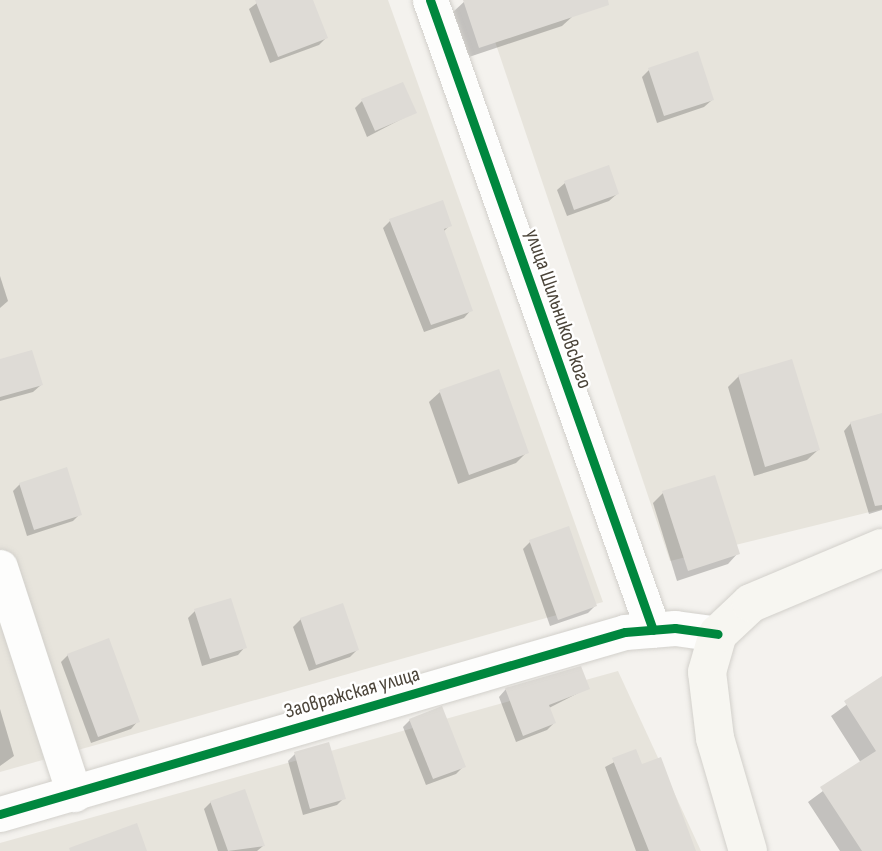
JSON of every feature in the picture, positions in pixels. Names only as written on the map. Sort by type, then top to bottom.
[{"type":"main road","points":[[748,851],[715,738],[706,672],[718,634],[751,603],[882,548]]},
{"type":"street","name":"улица Шильниковского","points":[[430,0],[653,630]]},
{"type":"street","points":[[0,567],[74,794]]},
{"type":"street","name":"Заовражская улица","points":[[0,814],[625,632],[653,630],[718,634]]},
{"type":"shaded area","points":[[0,0],[388,0],[603,602],[0,772]]},
{"type":"shaded area","points":[[481,0],[882,0],[882,509],[670,561]]},
{"type":"shaded area","points":[[618,671],[701,851],[0,851],[0,843]]},
{"type":"building","points":[[255,0],[313,0],[328,38],[278,57]]},
{"type":"building","points":[[463,0],[608,0],[609,5],[479,48]]},
{"type":"building","points":[[698,51],[714,100],[664,116],[648,68]]},
{"type":"building","points":[[403,82],[417,113],[375,131],[361,99]]},
{"type":"building","points":[[609,165],[619,194],[574,210],[564,181]]},
{"type":"building","points":[[443,200],[452,226],[444,229],[473,311],[431,325],[389,219]]},
{"type":"building","points":[[32,350],[43,385],[0,397],[0,359]]},
{"type":"building","points":[[792,359],[820,450],[765,467],[738,375]]},
{"type":"building","points":[[499,369],[529,453],[469,475],[439,390]]},
{"type":"building","points":[[882,413],[882,505],[875,506],[850,422]]},
{"type":"building","points":[[67,467],[82,515],[34,530],[19,483]]},
{"type":"building","points":[[715,475],[740,554],[688,571],[662,491]]},
{"type":"building","points":[[569,526],[597,606],[558,620],[529,540]]},
{"type":"building","points":[[231,598],[247,648],[210,659],[194,609]]},
{"type":"building","points":[[343,603],[359,650],[316,665],[300,618]]},
{"type":"building","points":[[109,638],[140,722],[98,737],[67,654]]},
{"type":"building","points":[[581,666],[590,689],[549,705],[556,723],[523,736],[505,688]]},
{"type":"building","points":[[882,676],[882,851],[862,851],[820,787],[876,751],[844,701]]},
{"type":"building","points":[[442,706],[466,767],[433,779],[409,719]]},
{"type":"building","points":[[329,742],[346,799],[310,809],[294,752]]},
{"type":"building","points":[[636,749],[642,764],[661,757],[696,851],[649,851],[612,758]]},
{"type":"building","points":[[245,789],[265,846],[228,851],[210,801]]},
{"type":"building","points":[[137,823],[147,851],[70,851],[69,848]]},
{"type":"cycle path","points":[[430,0],[653,630]]},
{"type":"cycle path","points":[[0,814],[625,632],[675,628],[718,634]]}]
